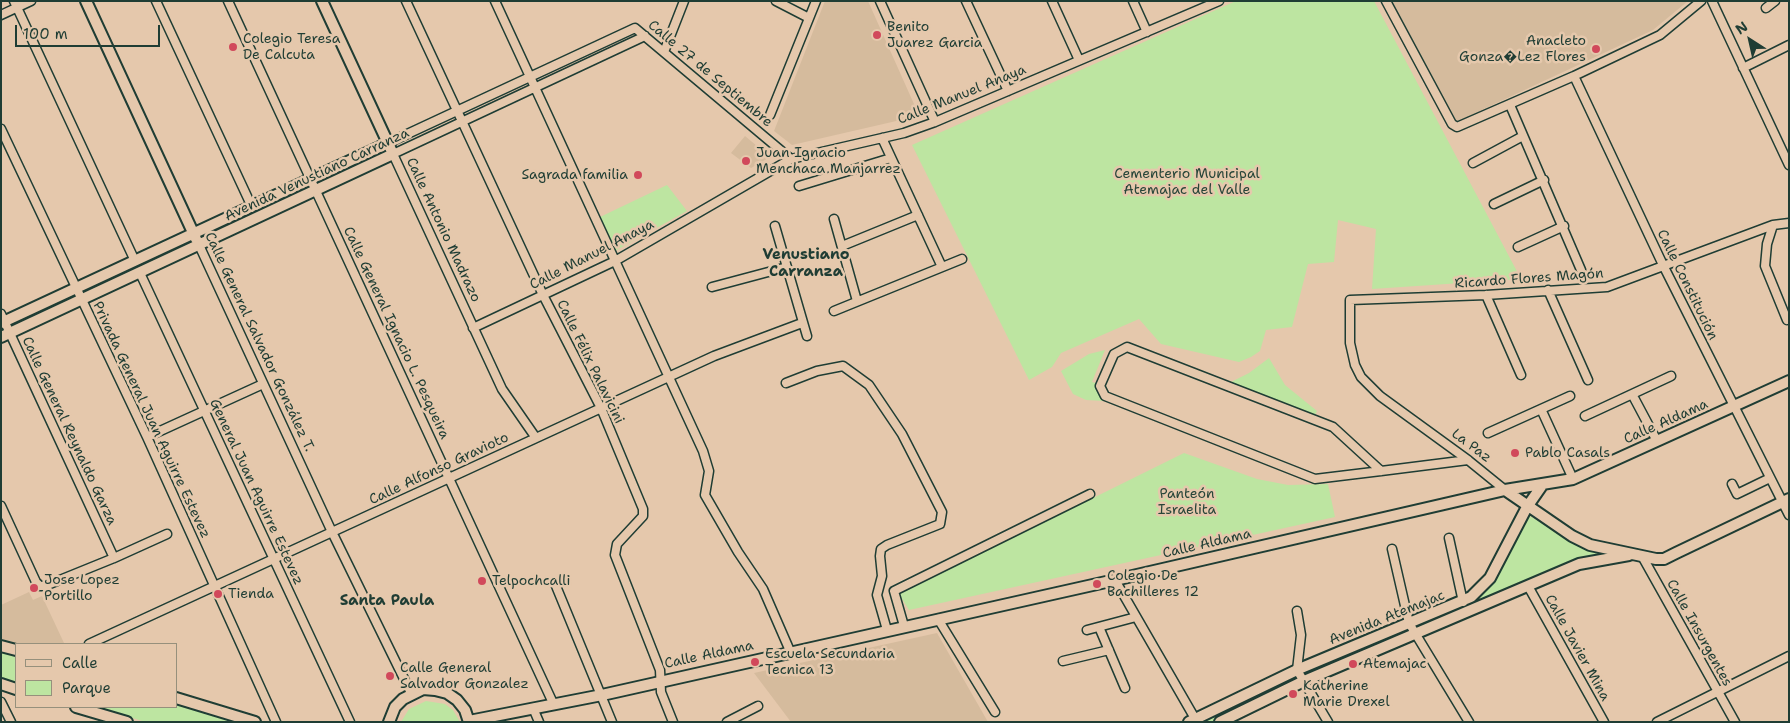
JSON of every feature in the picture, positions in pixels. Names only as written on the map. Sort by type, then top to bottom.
[{"type":"street","points":[[1,15],[15,5],[31,1]]},
{"type":"street","name":"Calle General Salvador González T.","points":[[86,1],[332,532],[411,693]]},
{"type":"street","points":[[156,1],[252,207]]},
{"type":"street","name":"Calle General Ignacio L. Pesqueira","points":[[228,1],[553,703]]},
{"type":"street","name":"Calle Antonio Madrazo","points":[[322,1],[502,389],[536,438]]},
{"type":"street","name":"Calle Félix Palavicini","points":[[406,1],[543,295],[601,408],[643,509],[643,516],[617,544],[615,556],[660,670],[661,692],[673,722]]},
{"type":"street","points":[[494,1],[704,451],[709,471],[705,495],[738,552],[763,589],[790,651]]},
{"type":"street","points":[[664,52],[684,1]]},
{"type":"street","points":[[776,1],[809,18]]},
{"type":"street","points":[[770,115],[816,1]]},
{"type":"street","points":[[880,1],[935,122]]},
{"type":"street","points":[[966,1],[1008,91]]},
{"type":"street","points":[[1052,1],[1079,60]]},
{"type":"street","points":[[1134,1],[1147,32]]},
{"type":"street","name":"Calle Manuel Anaya","points":[[473,328],[614,261],[791,159],[882,138],[935,122],[1219,1]]},
{"type":"street","points":[[1386,1],[1452,124],[1457,127],[1574,76],[1660,34],[1701,1]]},
{"type":"street","points":[[1712,1],[1789,165]]},
{"type":"street","points":[[1766,8],[1775,1]]},
{"type":"street","points":[[15,5],[135,261]]},
{"type":"street","name":"Avenida Venustiano Carranza","points":[[2,320],[76,289],[635,28]]},
{"type":"street","name":"Calle 27 de Septiembre","points":[[635,28],[791,159]]},
{"type":"street","name":"Avenida Venustiano Carranza","points":[[6,335],[645,36]]},
{"type":"street","points":[[1743,68],[1789,45]]},
{"type":"street","name":"Calle Constitución","points":[[1574,76],[1732,407],[1770,478],[1786,501],[1789,515]]},
{"type":"street","points":[[1510,105],[1564,226],[1581,270]]},
{"type":"street","name":"Privada General Juan Aguirre Estevez","points":[[1,129],[147,437],[276,722]]},
{"type":"street","points":[[1473,163],[1523,136]]},
{"type":"street","points":[[882,138],[942,268]]},
{"type":"street","points":[[799,186],[891,158]]},
{"type":"street","points":[[1494,204],[1544,180]]},
{"type":"street","points":[[842,246],[918,215]]},
{"type":"street","points":[[834,219],[857,302]]},
{"type":"street","name":"Ricardo Flores Magón","points":[[1350,300],[1486,295],[1607,287],[1773,225],[1789,223]]},
{"type":"street","points":[[1773,225],[1767,244],[1765,266],[1787,320]]},
{"type":"street","points":[[775,226],[807,336]]},
{"type":"street","points":[[1518,246],[1564,226]]},
{"type":"street","points":[[834,311],[962,259]]},
{"type":"street","points":[[712,287],[787,267]]},
{"type":"street","name":"General Juan Aguirre Estevez","points":[[140,273],[350,722]]},
{"type":"street","points":[[1548,290],[1588,380]]},
{"type":"street","points":[[1486,295],[1522,375]]},
{"type":"street","name":"La Paz","points":[[1350,300],[1350,343],[1355,365],[1361,377],[1380,396],[1468,460],[1527,507],[1590,545],[1629,555],[1664,559],[1786,501]]},
{"type":"street","name":"Calle General Reynaldo Garza","points":[[2,320],[6,335],[114,558]]},
{"type":"street","name":"Calle Alfonso Gravioto","points":[[91,643],[714,356],[802,323]]},
{"type":"street","points":[[1381,471],[1333,427],[1127,347],[1114,354],[1100,386],[1105,396],[1315,479],[1381,471],[1468,460]]},
{"type":"street","points":[[786,384],[817,371],[843,366],[869,385],[902,434],[942,512],[943,518],[940,524],[887,544],[881,549],[882,576],[877,595],[887,630]]},
{"type":"street","points":[[1585,416],[1671,376]]},
{"type":"street","name":"Calle Aldama","points":[[469,721],[553,703],[602,695],[660,680],[1115,580],[1505,490],[1573,479],[1789,380]]},
{"type":"street","points":[[147,437],[263,384]]},
{"type":"street","points":[[1632,394],[1656,441]]},
{"type":"street","points":[[1488,433],[1570,396]]},
{"type":"street","points":[[1541,409],[1573,479]]},
{"type":"street","points":[[1732,484],[1737,494],[1770,478]]},
{"type":"street","name":"Avenida Atemajac","points":[[1194,721],[1297,670],[1463,602],[1478,591],[1490,578],[1527,507],[1543,484]]},
{"type":"street","points":[[904,626],[893,594],[896,590],[1090,494]]},
{"type":"street","points":[[1,506],[36,582],[40,586],[46,586],[167,534]]},
{"type":"street","points":[[1449,538],[1463,602]]},
{"type":"street","points":[[1392,549],[1409,623],[1469,722]]},
{"type":"street","name":"Avenida Atemajac","points":[[1220,722],[1304,681],[1580,564],[1629,555]]},
{"type":"street","name":"Calle Insurgentes","points":[[1642,556],[1735,722]]},
{"type":"street","points":[[1115,580],[1194,721]]},
{"type":"street","points":[[556,586],[612,722]]},
{"type":"street","name":"Calle Javier Mina","points":[[1528,586],[1604,722]]},
{"type":"street","points":[[1297,612],[1302,635],[1297,670],[1328,722]]},
{"type":"street","points":[[1087,630],[1136,617]]},
{"type":"street","points":[[938,619],[995,712]]},
{"type":"street","points":[[1099,627],[1125,688]]},
{"type":"street","points":[[1,646],[15,650]]},
{"type":"street","points":[[1063,661],[1108,650]]},
{"type":"street","points":[[1657,722],[1789,656]]},
{"type":"street","points":[[1,684],[15,689]]},
{"type":"street","points":[[389,722],[395,707],[411,693],[423,690],[447,693],[457,700],[465,710],[469,721]]},
{"type":"street","points":[[178,699],[255,722]]},
{"type":"street","points":[[1,702],[10,722]]},
{"type":"street","points":[[727,722],[758,706]]},
{"type":"street","points":[[79,708],[127,722]]},
{"type":"street","points":[[533,708],[539,722]]},
{"type":"shaded area","points":[[825,1],[868,1],[918,113],[905,119],[792,145],[774,131]]},
{"type":"shaded area","points":[[1392,1],[1688,1],[1653,30],[1456,122]]},
{"type":"shaded area","points":[[745,136],[770,157],[751,168],[731,153]]},
{"type":"shaded area","points":[[29,592],[33,600],[42,596],[64,643],[16,643],[1,639],[1,605]]},
{"type":"shaded area","points":[[937,633],[988,722],[791,722],[754,673]]},
{"type":"green space","name":"Cementerio Municipal Atemajac del Valle","points":[[1236,1],[1374,1],[1521,279],[1372,289],[1376,229],[1338,220],[1334,262],[1308,264],[1292,327],[1266,330],[1260,351],[1251,357],[1239,362],[1161,344],[1139,319],[1061,353],[1052,367],[1029,380],[912,145]]},
{"type":"green space","points":[[667,185],[687,211],[615,251],[600,217]]},
{"type":"green space","points":[[1105,350],[1092,382],[1099,384],[1099,392],[1104,401],[1086,400],[1073,394],[1061,371],[1089,354]]},
{"type":"green space","points":[[1269,358],[1285,385],[1317,411],[1314,417],[1227,384],[1249,373]]},
{"type":"green space","name":"Panteón Israelita","points":[[1184,453],[1257,479],[1288,485],[1328,484],[1335,517],[909,610],[899,594]]},
{"type":"green space","points":[[1528,515],[1580,545],[1610,556],[1419,629],[1420,623],[1487,590]]},
{"type":"green space","points":[[1406,629],[1411,632],[1308,676],[1309,672]]},
{"type":"green space","points":[[1,652],[15,657],[15,684],[1,679]]},
{"type":"green space","points":[[1298,674],[1303,677],[1221,722],[1207,722],[1208,717]]},
{"type":"green space","points":[[426,701],[445,704],[453,710],[460,722],[401,722],[409,709]]},
{"type":"green space","points":[[178,704],[241,722],[146,722],[98,708],[178,708]]},
{"type":"place","name":"Benito Juarez Garcia","points":[[877,35]]},
{"type":"place","name":"Colegio Teresa De Calcuta","points":[[233,47]]},
{"type":"place","name":"Anacleto Gonza�Lez Flores","points":[[1596,49]]},
{"type":"place","name":"Juan Ignacio Menchaca Manjarrez","points":[[746,161]]},
{"type":"place","name":"Sagrada familia","points":[[638,175]]},
{"type":"place","name":"Pablo Casals","points":[[1515,453]]},
{"type":"place","name":"Telpochcalli","points":[[482,581]]},
{"type":"place","name":"Colegio De Bachilleres 12","points":[[1097,584]]},
{"type":"place","name":"Jose Lopez Portillo","points":[[34,588]]},
{"type":"place","name":"Tienda","points":[[218,594]]},
{"type":"place","name":"Escuela Secundaria Tecnica 13","points":[[755,662]]},
{"type":"place","name":"Atemajac","points":[[1353,664]]},
{"type":"place","name":"Calle General Salvador Gonzalez","points":[[390,676]]},
{"type":"place","name":"Katherine Marie Drexel","points":[[1293,694]]},
{"type":"district","name":"Venustiano Carranza","points":[[806,264]]},
{"type":"district","name":"Santa Paula","points":[[387,601]]}]
